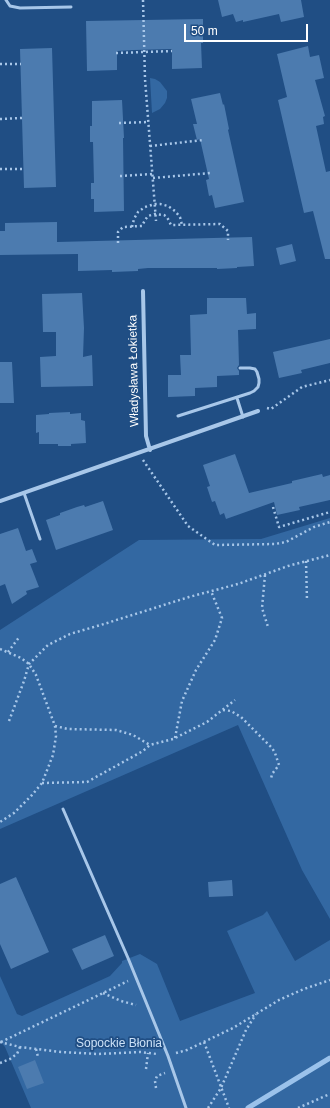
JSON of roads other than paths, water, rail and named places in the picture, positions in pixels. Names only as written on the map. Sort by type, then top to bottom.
[{"type":"street","name":"Władysława Łokietka","points":[[142,291],[146,436],[150,450]]},
{"type":"street","points":[[0,501],[150,450],[258,411]]},
{"type":"lane","points":[[6,0],[10,6],[15,8],[71,7]]},
{"type":"lane","points":[[178,416],[237,398],[257,389],[259,379],[257,372],[250,368],[240,368]]},
{"type":"lane","points":[[237,398],[243,417]]},
{"type":"lane","points":[[24,493],[40,539]]},
{"type":"lane","points":[[63,809],[125,951],[168,1056],[186,1108]]},
{"type":"waterway","points":[[248,1108],[330,1058]]},
{"type":"park label","name":"Sopockie Błonia","points":[[119,1044]]}]
